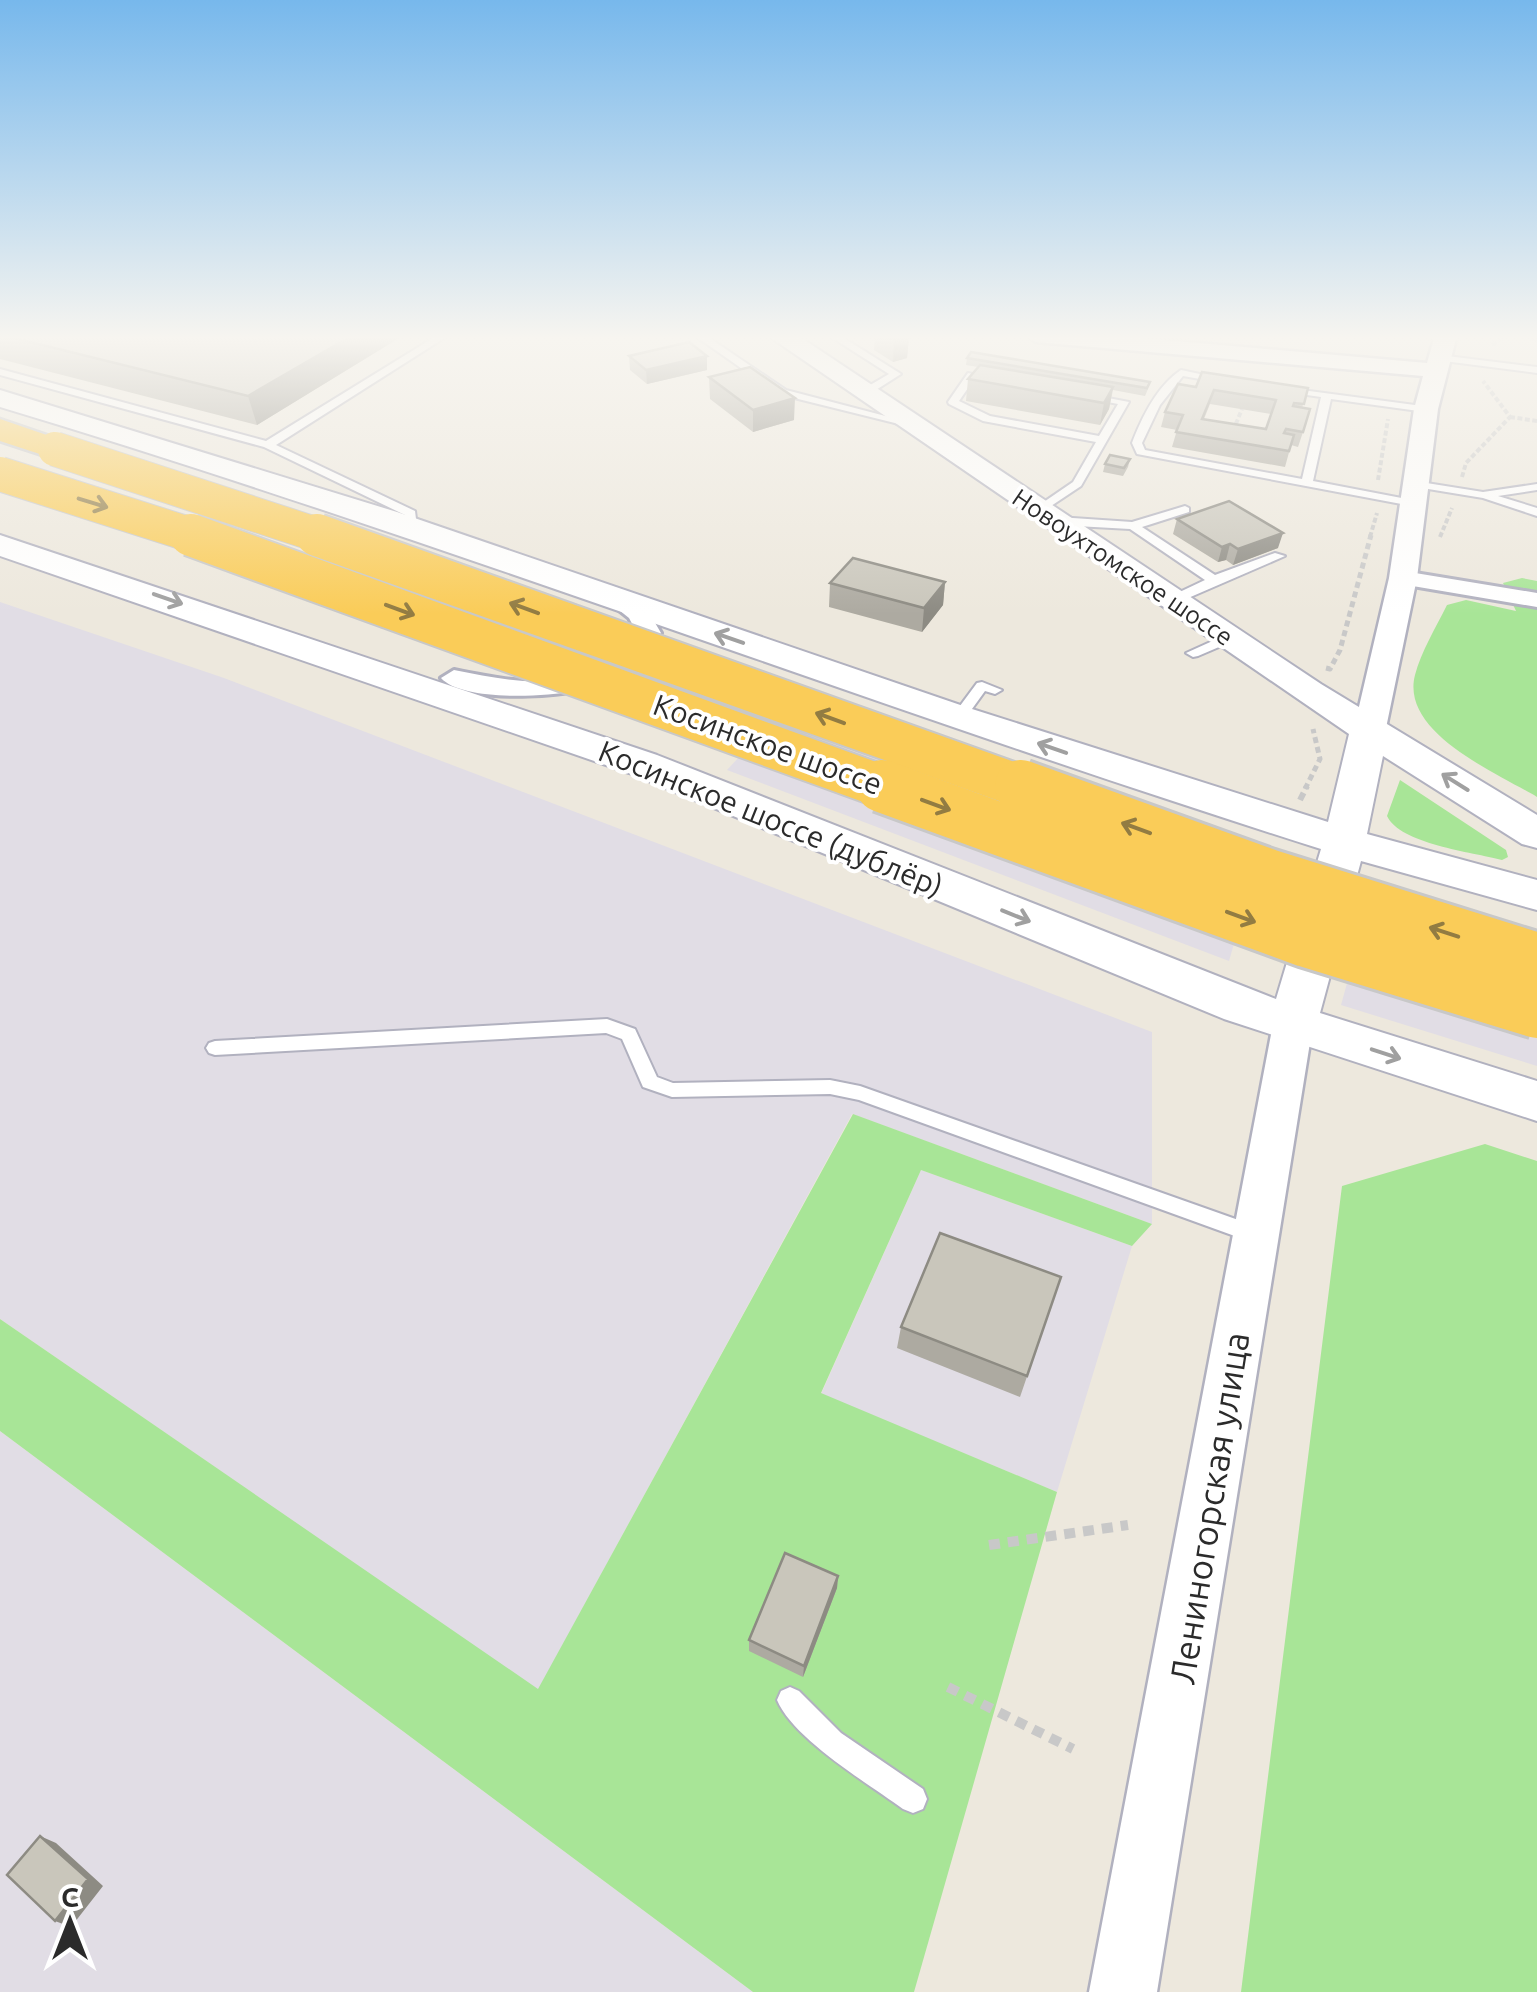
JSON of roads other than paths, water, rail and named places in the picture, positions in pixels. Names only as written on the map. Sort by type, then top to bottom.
[{"type":"highway","name":"Косинское шоссе","points":[[0,429],[282,522],[1268,875],[1537,960]]},
{"type":"highway","name":"Косинское шоссе","points":[[0,474],[192,535],[1306,941],[1537,1012]]},
{"type":"main road","points":[[107,428],[412,527],[854,682],[1344,843],[1537,895]]},
{"type":"main road","name":"Новоухтомское шоссе","points":[[916,428],[1172,601],[1211,646],[1370,728],[1537,834]]},
{"type":"main road","points":[[0,515],[111,549],[454,678],[643,764]]},
{"type":"main road","name":"Косинское шоссе (дублёр)","points":[[0,545],[643,764],[1144,968],[1293,1024],[1537,1100]]},
{"type":"main road","points":[[732,799],[702,776],[686,754],[686,727],[704,698],[728,681],[756,674],[792,672],[854,682]]},
{"type":"main road","points":[[1293,1024],[1344,843],[1370,728]]},
{"type":"street","points":[[1370,728],[1403,578],[1423,428]]},
{"type":"street","points":[[1403,578],[1537,600]]},
{"type":"street","points":[[454,678],[539,691],[580,687],[620,668],[638,653],[650,633],[639,614],[616,598]]},
{"type":"street","name":"Лениногорская улица","points":[[1123,1992],[1190,1634],[1254,1234],[1293,1024]]},
{"type":"lane","points":[[205,428],[268,445],[411,513],[412,527]]},
{"type":"lane","points":[[268,445],[295,428]]},
{"type":"lane","points":[[1043,428],[1102,440]]},
{"type":"lane","points":[[1047,515],[1077,484],[1109,428]]},
{"type":"lane","points":[[1146,428],[1138,448],[1150,456],[1377,497],[1459,491],[1537,512]]},
{"type":"lane","points":[[1306,485],[1322,428]]},
{"type":"lane","points":[[1302,435],[1320,438]]},
{"type":"lane","points":[[1483,495],[1537,488]]},
{"type":"lane","points":[[1047,515],[1133,526],[1185,510]]},
{"type":"lane","points":[[1133,526],[1214,580]]},
{"type":"lane","points":[[1172,601],[1214,580],[1279,556]]},
{"type":"lane","points":[[959,717],[982,686],[996,690]]},
{"type":"lane","points":[[215,1048],[607,1026],[629,1034],[650,1082],[672,1090],[830,1087],[860,1093],[1254,1234]]},
{"type":"lane","points":[[790,1700],[832,1742],[913,1799]]}]
